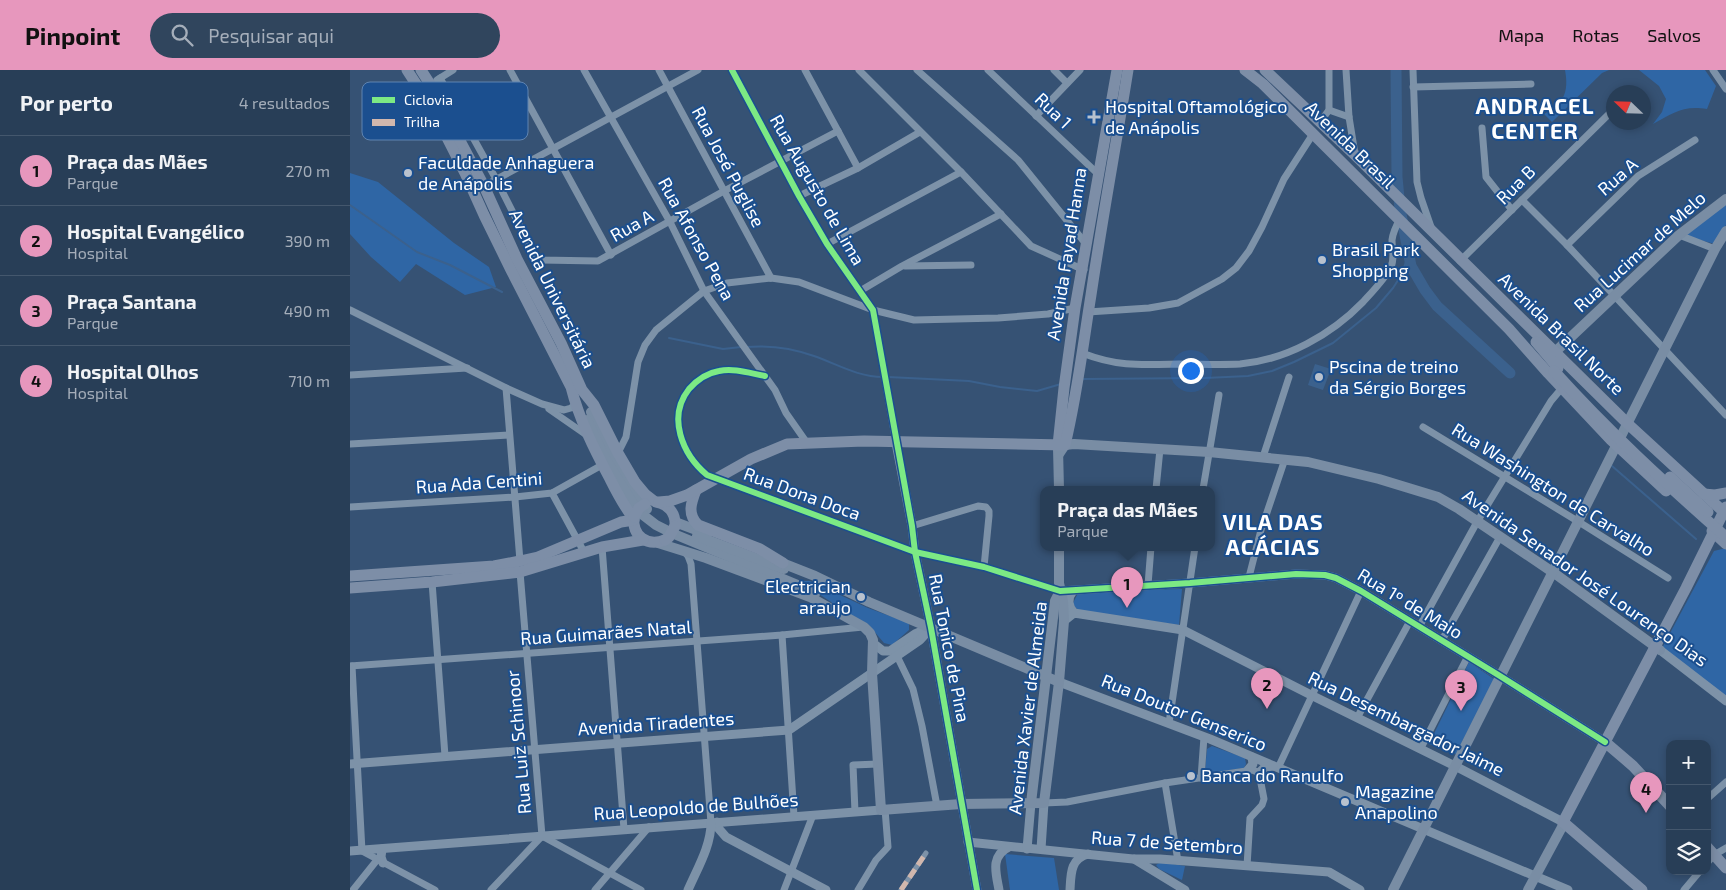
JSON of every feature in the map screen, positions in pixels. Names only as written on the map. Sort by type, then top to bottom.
[{"type":"main road","name":"Avenida Universitária","points":[[406,70],[414,82]]},
{"type":"main road","name":"Avenida Universitária","points":[[420,70],[435,81]]},
{"type":"main road","name":"Avenida Fayad Hanna","points":[[1061,448],[1069,428],[1094,273],[1113,126],[1117,70]]},
{"type":"main road","name":"Avenida Fayad Hanna","points":[[1061,448],[1064,383],[1098,174],[1128,70]]},
{"type":"main road","name":"Avenida Brasil","points":[[1245,70],[1263,84],[1386,205]]},
{"type":"main road","points":[[1251,70],[1263,84]]},
{"type":"main road","name":"Avenida Brasil","points":[[1265,70],[1378,178]]},
{"type":"main road","name":"Avenida Universitária","points":[[448,140],[484,215],[515,267],[612,456],[630,486],[651,513],[659,520],[696,536],[800,575],[829,582]]},
{"type":"main road","name":"Avenida Universitária","points":[[459,140],[484,186],[515,267]]},
{"type":"main road","name":"Avenida Brasil Norte","points":[[1378,178],[1460,261],[1628,424],[1725,514]]},
{"type":"main road","name":"Rua Lucimar de Melo","points":[[1555,352],[1679,235],[1726,199]]},
{"type":"main road","name":"Avenida Brasil Norte","points":[[1386,205],[1509,329],[1617,446],[1723,538]]},
{"type":"main road","points":[[1393,890],[1500,676],[1554,573],[1715,249],[1725,234]]},
{"type":"main road","points":[[1523,322],[1528,333],[1589,410],[1723,538]]},
{"type":"main road","points":[[1509,329],[1556,369]]},
{"type":"main road","name":"Avenida Universitária","points":[[576,388],[576,404],[589,436],[622,503],[634,519]]},
{"type":"main road","name":"Avenida Universitária","points":[[576,388],[594,405],[618,453],[644,494],[652,503]]},
{"type":"main road","name":"Avenida Universitária","points":[[576,388],[606,460],[632,502],[643,515],[656,525],[674,534],[804,588],[816,594],[831,608]]},
{"type":"main road","name":"Avenida Senador José Lourenço Dias","points":[[652,503],[670,501],[692,492],[751,459],[788,444],[864,441],[1061,448],[1074,444],[1209,452],[1308,462],[1438,497],[1554,573],[1658,649]]},
{"type":"main road","points":[[1059,486],[1061,448]]},
{"type":"main road","points":[[692,492],[690,510],[692,517],[698,525],[760,549],[783,563]]},
{"type":"main road","name":"Avenida Senador José Lourenço Dias","points":[[675,522],[680,503],[692,492]]},
{"type":"main road","points":[[1704,494],[1726,493]]},
{"type":"main road","points":[[652,503],[668,506],[675,522],[669,536],[662,541],[650,543],[643,540],[635,530],[634,519],[639,508],[652,503]]},
{"type":"main road","points":[[1658,649],[1723,538],[1725,514]]},
{"type":"main road","points":[[350,576],[494,566],[520,567],[538,557],[621,522],[634,519]]},
{"type":"main road","name":"Avenida Universitária","points":[[675,522],[829,582],[869,602],[931,628]]},
{"type":"main road","points":[[1528,890],[1712,551],[1723,538]]},
{"type":"main road","points":[[350,588],[432,582],[520,567],[602,547],[643,540]]},
{"type":"main road","name":"Avenida Universitária","points":[[662,541],[684,551],[810,597],[864,627]]},
{"type":"main road","points":[[1059,551],[1060,591]]},
{"type":"main road","name":"Avenida Xavier de Almeida","points":[[1044,803],[1059,682],[1064,621],[1063,601],[1060,591]]},
{"type":"main road","name":"Avenida Xavier de Almeida","points":[[1031,803],[1054,601],[1060,591]]},
{"type":"main road","points":[[864,627],[870,633],[873,643],[872,672],[883,810]]},
{"type":"main road","name":"Rua Doutor Genserico","points":[[931,628],[1059,682]]},
{"type":"main road","points":[[1608,744],[1633,766],[1666,802]]},
{"type":"main road","name":"Rua Leopoldo de Bulhões","points":[[883,810],[961,804],[1044,803]]},
{"type":"main road","points":[[1564,825],[1642,890]]},
{"type":"main road","points":[[1711,856],[1726,868]]},
{"type":"street","points":[[435,81],[453,70]]},
{"type":"street","points":[[510,70],[517,82]]},
{"type":"street","name":"Rua Afonso Pena","points":[[584,70],[670,222],[704,290],[775,390],[786,413],[806,443]]},
{"type":"street","name":"Rua José Puglise","points":[[659,70],[771,278]]},
{"type":"street","points":[[484,186],[698,70]]},
{"type":"street","name":"Rua Augusto de Lima","points":[[732,70],[826,244],[873,310],[887,383]]},
{"type":"street","points":[[805,70],[858,168]]},
{"type":"street","points":[[859,70],[961,172],[1030,246],[1094,273]]},
{"type":"street","points":[[917,70],[1018,160],[1086,244]]},
{"type":"street","name":"Rua 1","points":[[988,70],[1098,174]]},
{"type":"street","points":[[1054,70],[1067,83]]},
{"type":"street","points":[[1036,116],[1080,70]]},
{"type":"street","points":[[1320,122],[1329,110],[1329,70]]},
{"type":"street","points":[[1346,70],[1349,117],[1355,155]]},
{"type":"street","points":[[1413,70],[1418,182],[1421,198],[1433,233]]},
{"type":"street","points":[[1713,70],[1726,89]]},
{"type":"street","points":[[1413,87],[1531,84]]},
{"type":"street","points":[[528,102],[611,255]]},
{"type":"street","points":[[1329,110],[1349,117]]},
{"type":"street","name":"Rua B","points":[[1460,261],[1606,117]]},
{"type":"street","points":[[1482,128],[1486,177],[1512,210]]},
{"type":"street","name":"Rua A","points":[[496,179],[534,254],[541,260],[598,261],[724,191],[838,131]]},
{"type":"street","points":[[799,196],[858,168],[920,132]]},
{"type":"street","points":[[1088,312],[1149,308],[1178,303],[1229,274],[1249,251],[1284,179],[1313,134]]},
{"type":"street","points":[[474,140],[496,179]]},
{"type":"street","name":"Rua A","points":[[1566,245],[1638,176],[1695,140]]},
{"type":"street","points":[[826,244],[961,172]]},
{"type":"street","points":[[1408,209],[1416,207],[1421,198]]},
{"type":"street","points":[[1522,200],[1726,415]]},
{"type":"street","points":[[860,291],[902,266],[1001,214]]},
{"type":"street","points":[[1082,353],[1104,361],[1124,365],[1241,364],[1300,348],[1328,331],[1372,292],[1391,266],[1394,228],[1400,219]]},
{"type":"street","points":[[1679,235],[1715,249]]},
{"type":"street","points":[[902,266],[970,265]]},
{"type":"street","points":[[618,453],[626,436],[638,362],[645,345],[656,330],[704,290],[727,283],[771,278],[799,282],[873,310],[914,320],[971,320],[1048,314],[1075,308]]},
{"type":"street","points":[[350,310],[542,404],[564,410],[576,404]]},
{"type":"street","points":[[350,375],[468,368]]},
{"type":"street","name":"Rua Dona Doca","points":[[765,376],[732,369],[717,371],[704,376],[684,395],[678,419],[679,431],[685,450],[701,470],[716,478],[915,552],[984,567],[1060,591]]},
{"type":"street","points":[[1263,457],[1289,376]]},
{"type":"street","name":"Rua Tonico de Pina","points":[[887,383],[915,552],[931,628],[977,890]]},
{"type":"street","name":"Rua Luiz Schinoor","points":[[490,890],[542,836],[506,388]]},
{"type":"street","points":[[1419,627],[1477,522],[1551,401],[1562,388]]},
{"type":"street","points":[[1203,486],[1220,395]]},
{"type":"street","points":[[542,404],[589,436]]},
{"type":"street","name":"Rua Washington de Carvalho","points":[[1423,427],[1668,578]]},
{"type":"street","points":[[350,444],[510,435]]},
{"type":"street","points":[[1156,486],[1160,449]]},
{"type":"street","points":[[1249,577],[1258,539],[1285,459]]},
{"type":"street","name":"Rua Ada Centini","points":[[350,507],[552,493],[602,465]]},
{"type":"street","points":[[552,493],[584,552]]},
{"type":"street","points":[[912,526],[978,506],[986,507],[989,511],[989,516],[984,567]]},
{"type":"street","points":[[1442,640],[1500,537]]},
{"type":"street","points":[[602,547],[624,829]]},
{"type":"street","points":[[684,551],[691,562],[704,736],[714,822],[707,846],[688,890]]},
{"type":"street","points":[[1148,585],[1151,551]]},
{"type":"street","points":[[1169,723],[1194,551]]},
{"type":"street","name":"Rua 1º de Maio","points":[[1060,591],[1315,573],[1336,578],[1442,640],[1608,744]]},
{"type":"street","points":[[432,582],[445,756]]},
{"type":"street","points":[[1064,621],[1074,613],[1069,603],[1073,591]]},
{"type":"street","points":[[1247,866],[1250,818],[1262,805],[1264,799],[1260,773],[1265,767],[1275,767],[1361,591]]},
{"type":"street","name":"Rua Desembargador Jaime","points":[[1074,613],[1183,630],[1311,696],[1421,748],[1564,825]]},
{"type":"street","points":[[1357,718],[1410,621]]},
{"type":"street","name":"Rua Guimarães Natal","points":[[351,666],[782,635],[864,627]]},
{"type":"street","points":[[873,643],[883,651],[890,651],[915,634],[931,628]]},
{"type":"street","points":[[788,730],[920,640],[931,628]]},
{"type":"street","points":[[782,635],[794,816]]},
{"type":"street","name":"Avenida Senador José Lourenço Dias","points":[[1658,649],[1726,701]]},
{"type":"street","points":[[897,656],[913,689],[937,806]]},
{"type":"street","points":[[1421,748],[1468,656]]},
{"type":"street","points":[[351,666],[354,763],[362,850],[435,890]]},
{"type":"street","name":"Rua Doutor Genserico","points":[[1059,682],[1204,737],[1568,890]]},
{"type":"street","name":"Avenida Tiradentes","points":[[354,763],[788,730]]},
{"type":"street","points":[[1201,778],[1204,737]]},
{"type":"street","points":[[1248,770],[1253,764],[1252,757]]},
{"type":"street","points":[[855,812],[853,765],[878,764]]},
{"type":"street","points":[[1044,803],[1068,802],[1165,783],[1248,770],[1260,773]]},
{"type":"street","points":[[1711,795],[1726,782]]},
{"type":"street","points":[[1165,783],[1178,861]]},
{"type":"street","name":"Avenida Xavier de Almeida","points":[[1027,848],[1031,803]]},
{"type":"street","name":"Avenida Xavier de Almeida","points":[[1041,849],[1044,803]]},
{"type":"street","points":[[858,890],[876,860],[888,847],[883,810]]},
{"type":"street","name":"Rua Leopoldo de Bulhões","points":[[350,851],[883,810]]},
{"type":"street","points":[[784,890],[813,815]]},
{"type":"street","points":[[714,822],[726,837],[826,890]]},
{"type":"street","points":[[594,890],[649,827]]},
{"type":"street","points":[[542,836],[641,890]]},
{"type":"street","name":"Rua 7 de Setembro","points":[[968,842],[1133,859],[1329,872],[1360,890]]},
{"type":"street","points":[[999,890],[995,863],[1000,853],[1009,847]]},
{"type":"street","points":[[1711,855],[1726,848]]},
{"type":"street","points":[[353,890],[380,861],[382,849]]},
{"type":"street","points":[[1056,851],[1067,860],[1072,869]]},
{"type":"street","points":[[901,890],[926,853]]},
{"type":"street","points":[[1070,890],[1074,863],[1079,858],[1093,854]]},
{"type":"street","points":[[1133,859],[1186,890]]},
{"type":"street","points":[[1684,890],[1697,875]]},
{"type":"shaded area","points":[[1565,70],[1609,70],[1602,73],[1552,122],[1544,114],[1556,106],[1564,96],[1566,85]]},
{"type":"shaded area","points":[[1639,70],[1705,70],[1716,86],[1707,109],[1685,109],[1653,124],[1662,112],[1666,99],[1659,86]]},
{"type":"shaded area","points":[[350,173],[378,182],[454,243],[489,267],[496,287],[465,295],[416,264],[400,282],[371,257],[350,234]]},
{"type":"shaded area","points":[[1726,200],[1726,225],[1715,244],[1681,235]]},
{"type":"shaded area","name":"Pscina de treino da Sérgio Borges","points":[[1315,364],[1331,369],[1323,390],[1308,385]]},
{"type":"shaded area","points":[[1726,548],[1726,700],[1661,650],[1714,551]]},
{"type":"shaded area","points":[[802,581],[810,581],[868,608],[909,623],[909,630],[892,645],[884,643],[868,624],[836,607]]},
{"type":"shaded area","points":[[1182,589],[1179,625],[1080,611],[1072,605],[1078,593]]},
{"type":"shaded area","points":[[1469,662],[1494,679],[1456,754],[1429,744]]},
{"type":"shaded area","points":[[1212,746],[1245,758],[1246,764],[1244,768],[1208,773],[1205,771],[1207,749]]},
{"type":"shaded area","points":[[1005,854],[1054,858],[1059,890],[1010,890]]},
{"type":"shaded area","points":[[1161,862],[1185,866],[1182,880],[1159,869],[1156,865]]},
{"type":"waterway","points":[[1396,70],[1397,177],[1400,209],[1411,266],[1437,306],[1510,373]]},
{"type":"waterway","points":[[350,205],[417,252],[450,265],[502,292]]},
{"type":"waterway","points":[[1083,379],[1205,378],[1248,376],[1272,371],[1333,343],[1376,308],[1402,274],[1409,252]]},
{"type":"waterway","points":[[669,338],[723,349],[741,347]]},
{"type":"waterway","points":[[746,347],[789,349],[865,375],[883,377]]},
{"type":"waterway","points":[[888,377],[969,381],[1037,391],[1061,384]]},
{"type":"waterway","points":[[1612,466],[1696,539]]},
{"type":"marked path","points":[[901,890],[926,853]]},
{"type":"cycle path","points":[[732,70],[799,196],[827,244],[873,310],[977,890]]},
{"type":"cycle path","points":[[765,376],[736,370],[715,372],[706,375],[695,383],[682,400],[678,423],[680,435],[691,457],[707,475],[915,552],[984,567],[1060,591],[1296,574],[1325,575],[1336,578],[1361,591],[1605,742]]},
{"type":"place","name":"Hospital Oftamológico de Anápolis","points":[[1094,117]]},
{"type":"place","name":"Faculdade Anhaguera de Anápolis","points":[[408,173]]},
{"type":"place","name":"Brasil Park Shopping","points":[[1322,260]]},
{"type":"place","name":"Pscina de treino da Sérgio Borges","points":[[1319,377]]},
{"type":"place","name":"Electrician araujo","points":[[861,597]]},
{"type":"place","name":"Praça das Mães","points":[[1127,608]]},
{"type":"place","name":"Hospital Evangélico","points":[[1267,709]]},
{"type":"place","name":"Praça Santana","points":[[1461,711]]},
{"type":"place","name":"Banca do Ranulfo","points":[[1191,776]]},
{"type":"place","name":"Magazine Anapolino","points":[[1345,802]]},
{"type":"place","name":"Hospital Olhos","points":[[1646,813]]},
{"type":"district","name":"ANDRACEL CENTER","points":[[1535,118]]},
{"type":"district","name":"VILA DAS ACÁCIAS","points":[[1273,535]]}]
